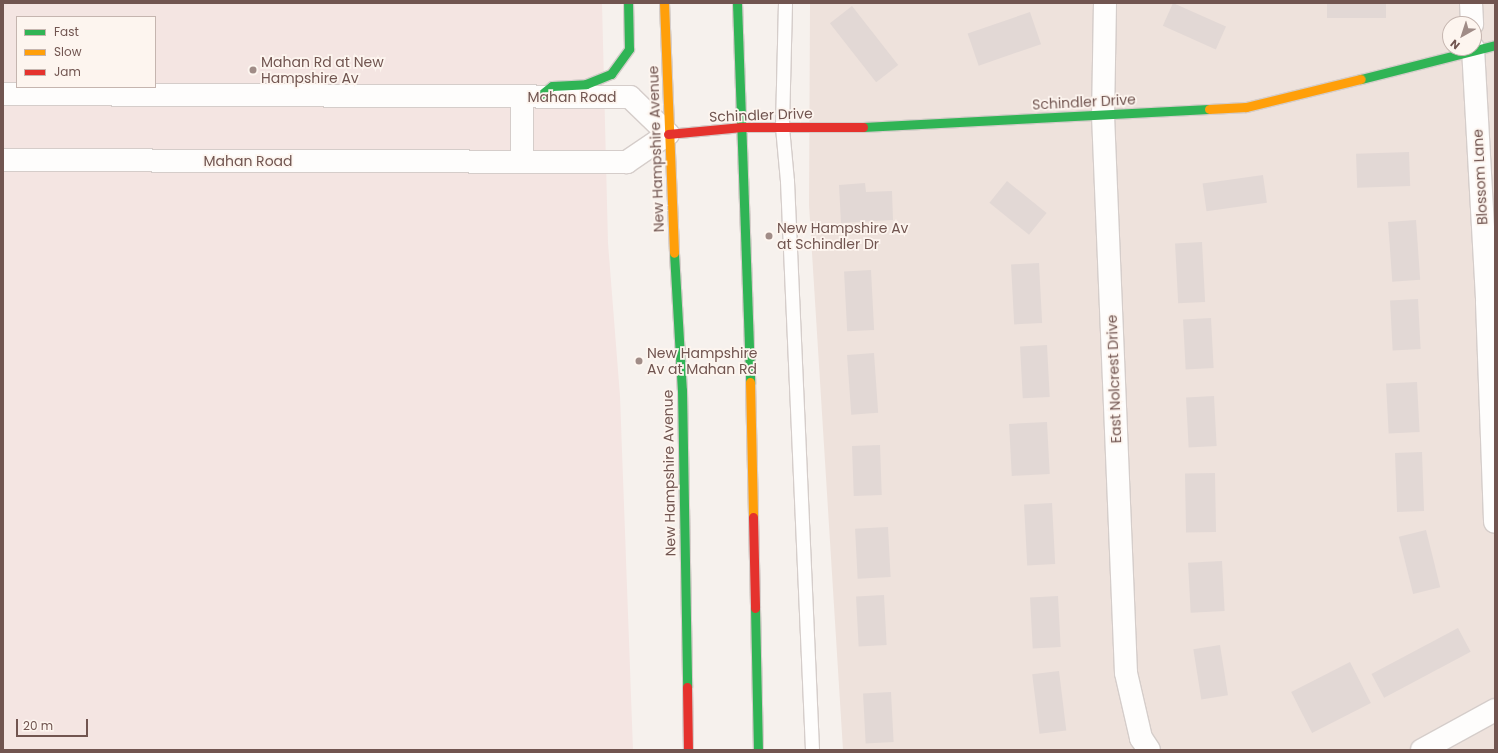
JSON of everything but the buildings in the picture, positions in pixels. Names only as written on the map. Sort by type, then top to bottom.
[{"type":"main road","points":[[530,97],[552,86],[586,84],[612,74],[629,49],[628,3]]},
{"type":"main road","name":"New Hampshire Avenue","points":[[664,3],[668,134],[682,390],[688,750]]},
{"type":"main road","points":[[737,3],[742,127],[758,750]]},
{"type":"main road","name":"Schindler Drive","points":[[1482,48],[1495,45]]},
{"type":"main road","name":"Schindler Drive","points":[[668,134],[742,127],[850,128],[1103,116],[1246,107],[1449,56]]},
{"type":"street","name":"East Nolcrest Drive","points":[[1105,3],[1103,116],[1126,673],[1141,738],[1149,750]]},
{"type":"street","points":[[1471,3],[1472,16]]},
{"type":"street","name":"Blossom Lane","points":[[1473,56],[1487,302],[1495,522]]},
{"type":"street","name":"Mahan Road","points":[[3,94],[630,97],[668,134],[627,162],[3,160]]},
{"type":"street","points":[[522,162],[530,97]]},
{"type":"street","points":[[1422,750],[1495,710]]},
{"type":"lane","points":[[785,3],[782,127],[787,181],[812,750]]},
{"type":"shaded area","points":[[3,3],[602,3],[608,243],[620,396],[633,750],[3,750]]},
{"type":"shaded area","points":[[810,3],[1495,3],[1495,750],[843,750],[809,205]]},
{"type":"traffic: fast","points":[[538,97],[552,86],[586,84],[611,74],[629,49],[628,3]]},
{"type":"traffic: fast","points":[[737,3],[750,382]]},
{"type":"traffic: fast","points":[[1361,79],[1495,45]]},
{"type":"traffic: fast","points":[[863,127],[1209,109]]},
{"type":"traffic: fast","points":[[674,253],[682,390],[687,687]]},
{"type":"traffic: fast","points":[[755,608],[758,750]]},
{"type":"traffic: slow","points":[[664,3],[674,253]]},
{"type":"traffic: slow","points":[[1209,109],[1246,107],[1361,79]]},
{"type":"traffic: slow","points":[[750,382],[753,517]]},
{"type":"traffic: jam","points":[[668,134],[742,127],[863,127]]},
{"type":"traffic: jam","points":[[753,517],[755,608]]},
{"type":"traffic: jam","points":[[687,687],[688,750]]},
{"type":"place","name":"Mahan Rd at New Hampshire Av","points":[[253,70]]},
{"type":"place","name":"New Hampshire Av at Schindler Dr","points":[[769,236]]},
{"type":"place","name":"New Hampshire Av at Mahan Rd","points":[[639,361]]}]
